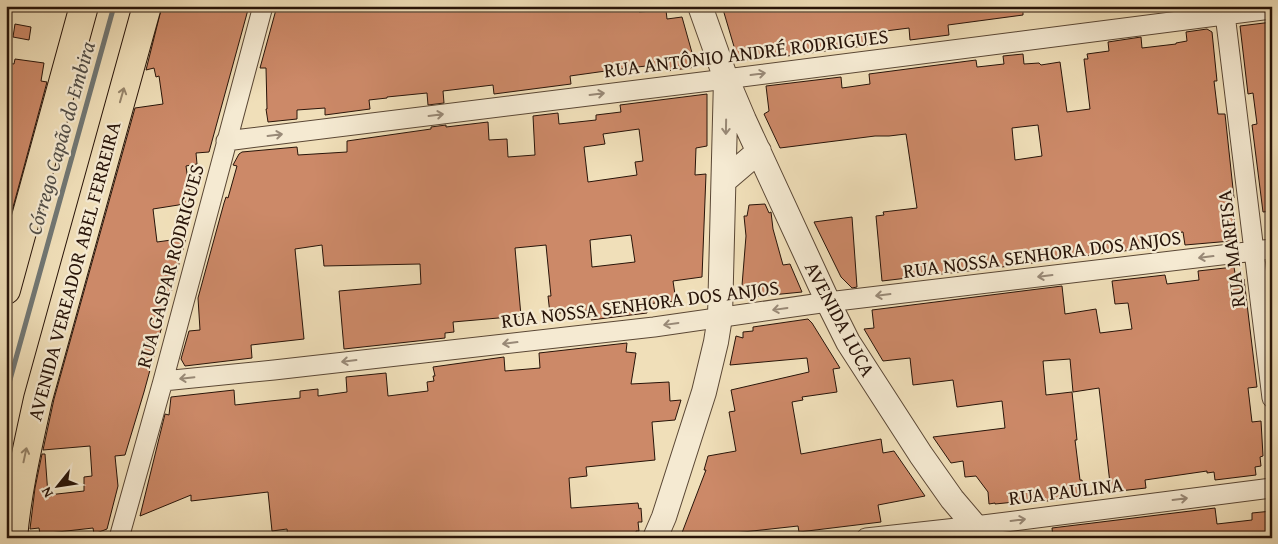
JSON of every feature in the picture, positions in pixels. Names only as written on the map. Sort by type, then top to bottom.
[{"type":"main road","points":[[6,290],[84,6]]},
{"type":"main road","name":"AVENIDA VEREADOR ABEL FERREIRA","points":[[13,538],[24,458],[38,399],[146,6]]},
{"type":"street","name":"RUA GASPAR RODRIGUES","points":[[119,538],[263,6]]},
{"type":"street","name":"AVENIDA LUCA","points":[[700,6],[726,79],[848,342],[952,499],[982,532]]},
{"type":"street","name":"RUA ANTÔNIO ANDRÉ RODRIGUES","points":[[226,141],[726,79],[1224,10],[1272,9]]},
{"type":"street","name":"RUA MARFISA","points":[[1224,10],[1263,250],[1272,398]]},
{"type":"street","points":[[656,538],[704,392],[720,317],[726,79]]},
{"type":"street","points":[[724,181],[758,151]]},
{"type":"street","name":"RUA NOSSA SENHORA DOS ANJOS","points":[[163,381],[284,369],[654,326],[828,302],[1263,250]]},
{"type":"street","name":"RUA PAULINA","points":[[866,538],[982,532],[1272,488]]},
{"type":"building","points":[[162,6],[249,6],[209,152],[196,153],[197,164],[186,166],[191,203],[153,209],[157,242],[186,238],[125,455],[115,456],[118,486],[107,529],[94,534],[93,528],[40,534],[39,528],[30,529],[35,488],[42,454],[45,454],[48,495],[84,491],[84,477],[92,476],[90,446],[43,450],[54,399],[135,108],[163,104],[159,76],[156,77],[154,68],[146,70]]},
{"type":"building","points":[[277,6],[566,6],[566,8],[638,6],[639,12],[666,10],[667,19],[682,17],[696,67],[667,71],[667,66],[655,67],[655,65],[620,69],[570,76],[571,84],[494,94],[493,85],[443,91],[444,103],[428,105],[427,93],[387,97],[369,100],[370,109],[325,115],[325,108],[297,110],[297,119],[268,122],[266,109],[266,68],[260,68]]},
{"type":"building","points":[[722,6],[1023,6],[1023,15],[948,25],[949,35],[910,40],[909,28],[870,33],[871,45],[787,56],[738,60]]},
{"type":"building","points":[[1272,22],[1272,211],[1263,212],[1252,125],[1257,124],[1253,93],[1248,94],[1240,26]]},
{"type":"building","points":[[15,24],[31,27],[29,40],[13,37]]},
{"type":"building","points":[[1207,29],[1212,32],[1217,81],[1214,81],[1218,114],[1225,114],[1234,198],[1232,198],[1236,234],[1231,241],[1185,245],[1183,232],[1157,235],[1158,247],[882,281],[876,216],[884,215],[883,212],[917,208],[906,134],[780,148],[764,114],[769,111],[766,86],[841,77],[842,88],[870,84],[869,74],[976,60],[977,67],[1004,64],[1003,56],[1023,54],[1024,64],[1039,63],[1041,65],[1060,62],[1067,112],[1090,109],[1084,59],[1088,59],[1087,54],[1109,51],[1108,42],[1141,37],[1142,48],[1176,44],[1187,41],[1186,32]],"holes":[[[1038,125],[1042,156],[1015,160],[1012,128]]]},
{"type":"building","points":[[15,59],[44,63],[41,81],[47,82],[9,222],[6,221],[6,63],[14,64]]},
{"type":"building","points":[[707,94],[707,146],[696,148],[695,175],[706,174],[702,277],[673,281],[676,301],[646,304],[647,313],[591,320],[590,310],[550,314],[548,296],[551,296],[546,245],[515,248],[521,316],[453,322],[454,332],[445,333],[445,338],[344,349],[339,291],[421,284],[420,264],[324,266],[322,245],[295,249],[304,339],[251,345],[252,358],[185,366],[181,359],[189,331],[200,330],[198,298],[224,203],[226,197],[228,198],[237,166],[233,165],[242,152],[297,147],[298,155],[347,152],[347,141],[431,129],[431,127],[488,122],[489,140],[507,139],[508,157],[535,155],[533,116],[558,113],[559,124],[596,120],[596,115],[621,112],[620,105]],"holes":[[[639,129],[643,161],[635,162],[637,175],[588,182],[584,147],[605,144],[603,134]],[[631,235],[635,262],[592,267],[590,240]]]},
{"type":"building","points":[[765,204],[769,213],[771,212],[773,229],[783,265],[790,264],[802,292],[741,298],[746,236],[744,216],[747,216],[749,205]]},
{"type":"building","points":[[852,217],[857,287],[852,288],[841,277],[814,222]]},
{"type":"building","points":[[1234,267],[1236,279],[1244,279],[1257,387],[1248,388],[1252,422],[1261,421],[1263,456],[1260,457],[1261,466],[1255,467],[1256,475],[1215,480],[1214,472],[1207,473],[1207,471],[1145,480],[1146,488],[1111,492],[1099,388],[1073,392],[1070,359],[1043,361],[1046,395],[1072,392],[1077,440],[1075,440],[1084,496],[1025,504],[1025,501],[989,504],[988,492],[976,476],[965,477],[963,461],[951,463],[933,437],[1005,428],[1002,401],[957,407],[953,380],[913,385],[910,358],[883,361],[864,329],[874,328],[872,310],[1062,286],[1065,314],[1096,309],[1100,333],[1132,329],[1128,303],[1115,304],[1112,281],[1165,275],[1167,284],[1199,280],[1198,271]]},
{"type":"building","points":[[808,319],[840,368],[833,369],[837,392],[802,397],[803,400],[792,402],[801,454],[881,439],[883,453],[894,451],[925,496],[878,505],[881,522],[799,532],[798,526],[716,535],[717,538],[680,538],[706,470],[704,470],[708,456],[736,451],[729,412],[735,411],[731,390],[809,372],[807,358],[730,365],[736,336],[743,338],[743,332],[753,331],[753,327]]},
{"type":"building","points":[[627,343],[626,352],[636,353],[631,384],[669,382],[670,401],[681,400],[675,420],[652,422],[655,460],[586,467],[587,476],[569,478],[571,508],[638,503],[639,509],[641,508],[642,522],[638,522],[639,531],[636,531],[637,538],[288,538],[287,529],[272,531],[268,492],[191,501],[191,495],[140,516],[165,414],[169,415],[171,397],[234,390],[235,405],[300,398],[300,391],[318,389],[318,396],[347,392],[346,377],[386,373],[388,396],[428,391],[427,382],[434,381],[433,367],[504,357],[505,371],[540,368],[539,353]]},
{"type":"building","points":[[1215,508],[1217,524],[1252,520],[1252,513],[1272,511],[1272,538],[1053,538],[1052,528]]},
{"type":"waterway","name":"Córrego Capão do Embira","points":[[6,394],[114,6]]}]
